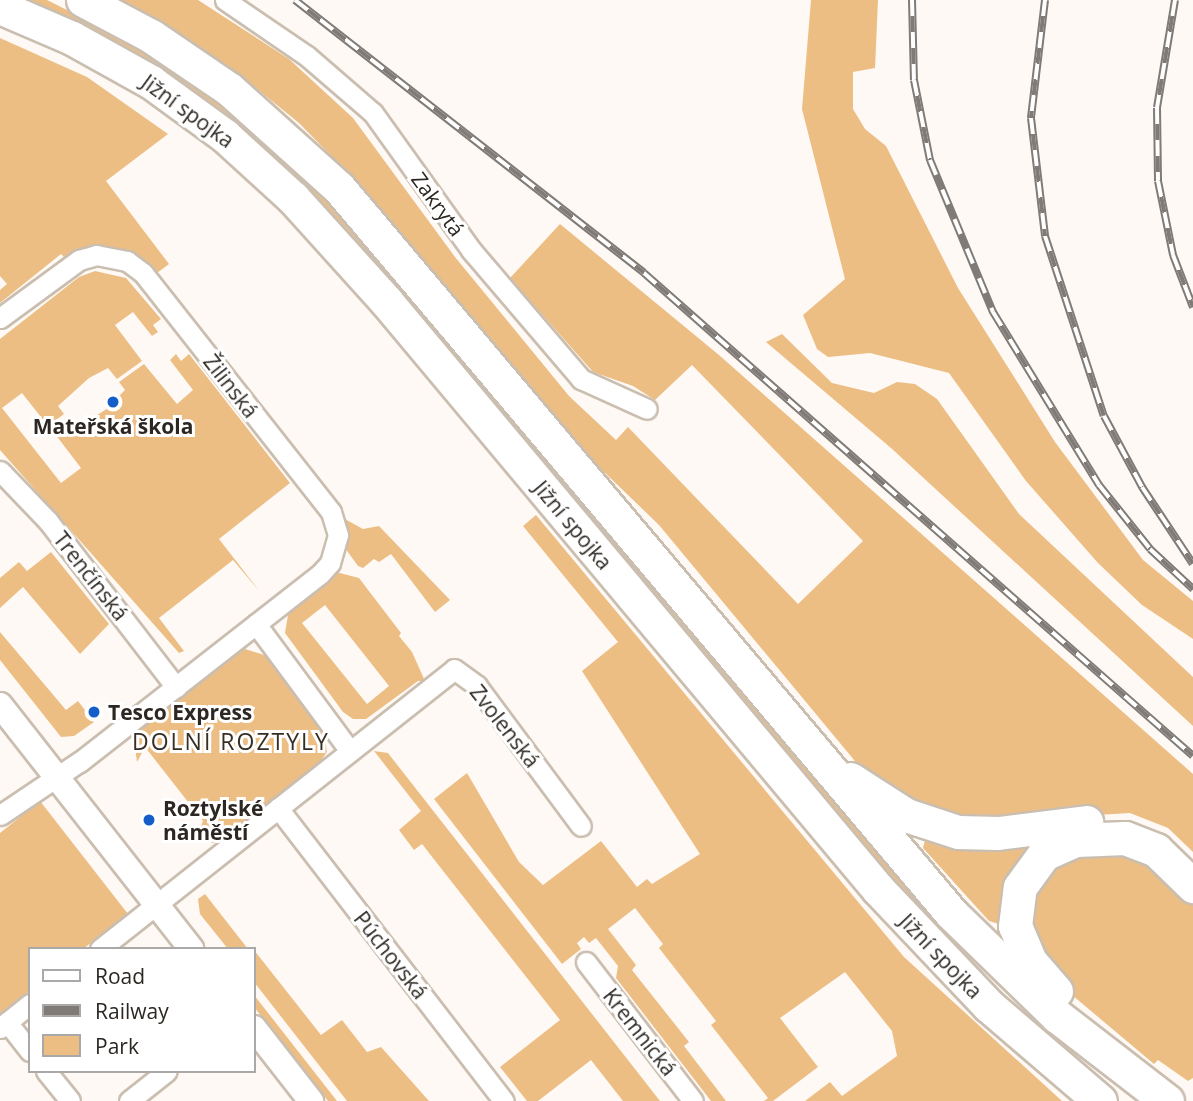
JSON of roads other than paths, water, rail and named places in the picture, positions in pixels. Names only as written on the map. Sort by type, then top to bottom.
[{"type":"highway","name":"Jižní spojka","points":[[83,0],[150,36],[229,89],[339,188],[815,757],[985,948],[1057,1016],[1135,1079],[1167,1101]]},
{"type":"highway","name":"Jižní spojka","points":[[0,7],[72,37],[151,82],[225,136],[293,198],[378,292],[878,889],[989,1006],[1101,1101]]},
{"type":"highway","points":[[815,757],[906,815],[946,830],[985,834],[1126,821],[1164,835],[1193,863]]},
{"type":"highway","points":[[1135,1079],[1030,961],[1015,926],[1016,899],[1037,860],[1056,846],[1093,837],[1115,836],[1145,844],[1168,859],[1193,886]]},
{"type":"street","name":"Zakrytá","points":[[225,0],[307,56],[373,113],[471,250],[581,379],[647,409]]},
{"type":"street","name":"Žilinská","points":[[0,318],[79,260],[109,256],[143,273],[337,524],[330,563],[256,624]]},
{"type":"street","name":"Trenčínská","points":[[0,471],[48,521],[176,687]]},
{"type":"street","points":[[0,815],[176,687],[256,624],[350,751],[102,947]]},
{"type":"street","name":"Zvolenská","points":[[350,751],[454,668],[477,686],[581,826]]},
{"type":"street","points":[[0,705],[189,947]]},
{"type":"street","name":"Púchovská","points":[[278,808],[504,1101]]},
{"type":"street","name":"Kremnická","points":[[586,962],[694,1101]]},
{"type":"street","points":[[28,1006],[4,1025],[28,1049]]},
{"type":"street","points":[[256,1031],[311,1101]]},
{"type":"street","points":[[48,1073],[70,1101]]},
{"type":"street","points":[[129,1101],[164,1073]]},
{"type":"railway","points":[[295,0],[644,273],[1193,756]]},
{"type":"railway","points":[[912,0],[914,80],[930,160],[993,312],[1099,485],[1150,549],[1193,589]]},
{"type":"railway","points":[[1045,0],[1031,118],[1045,236],[1104,416],[1142,487],[1193,564]]},
{"type":"railway","points":[[1175,0],[1157,108],[1158,181],[1173,255],[1193,307]]},
{"type":"place","name":"Mateřská škola","points":[[113,402]]},
{"type":"place","name":"Tesco Express","points":[[94,712]]},
{"type":"place","name":"Roztylské náměstí","points":[[149,820]]},
{"type":"district","name":"DOLNÍ ROZTYLY","points":[[231,741]]}]
